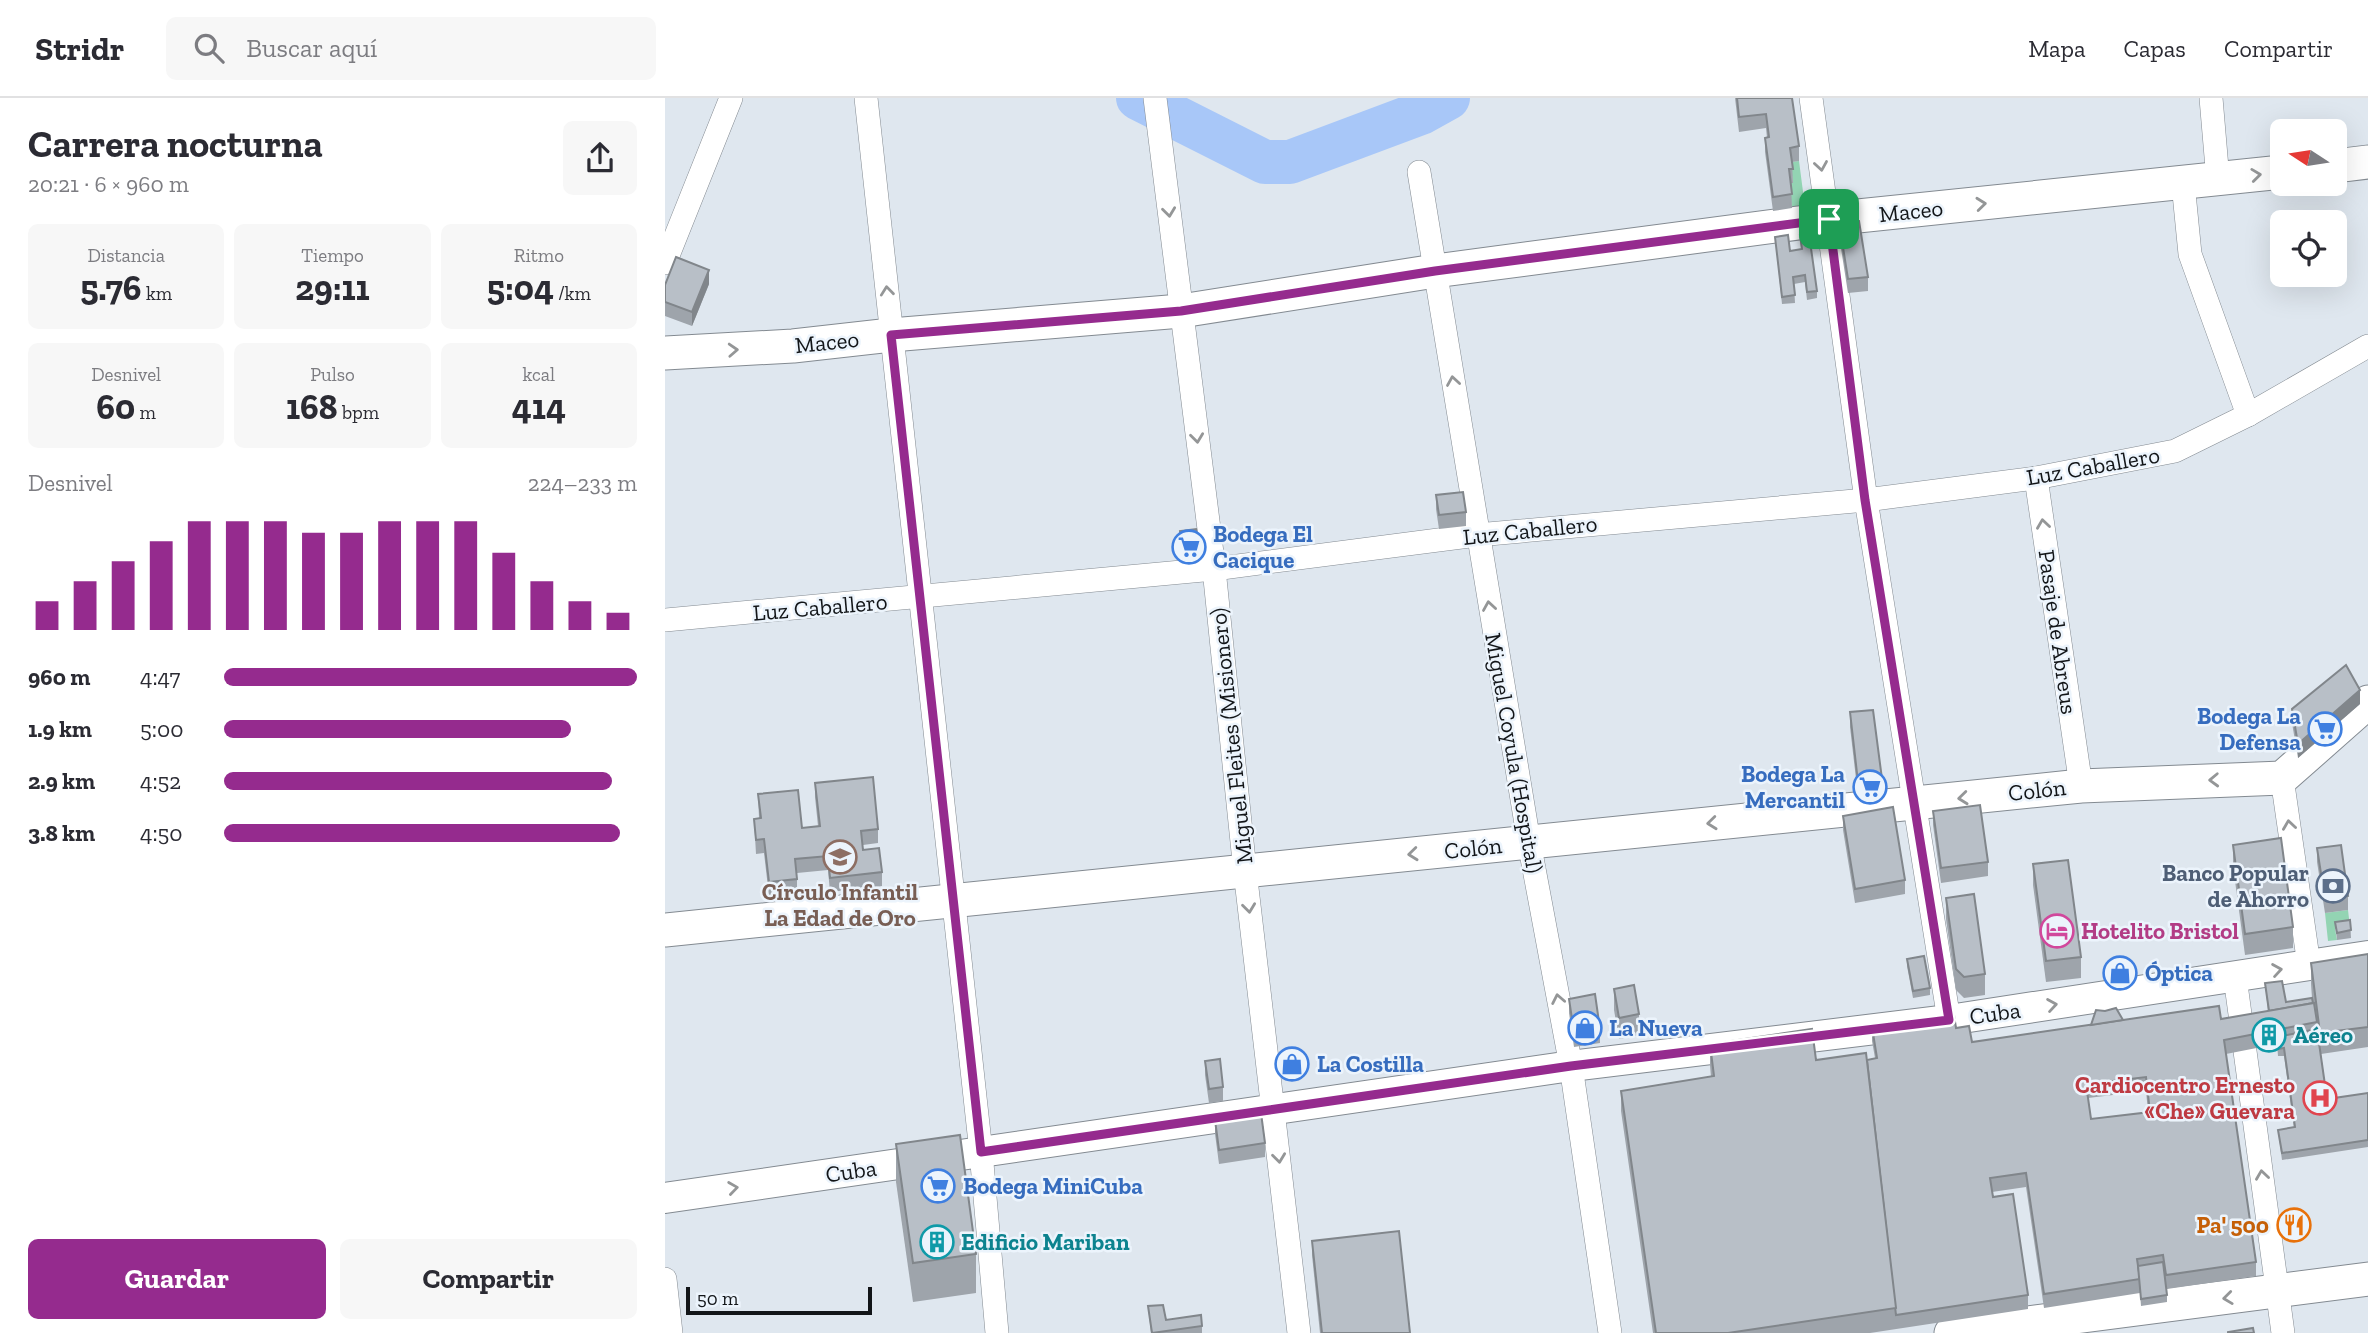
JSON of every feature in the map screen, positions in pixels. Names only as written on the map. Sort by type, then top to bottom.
[{"type":"main road","points":[[2347,165],[2368,162]]},
{"type":"main road","name":"Maceo","points":[[665,353],[793,346],[891,335],[1181,311],[1435,271],[1829,219],[2270,174]]},
{"type":"main road","points":[[2282,778],[2368,702]]},
{"type":"main road","name":"Colón","points":[[665,930],[2081,786],[2282,778]]},
{"type":"main road","points":[[1951,1333],[2280,1313],[2368,1279]]},
{"type":"main road","points":[[2133,1333],[2368,1302]]},
{"type":"street","points":[[665,263],[731,98]]},
{"type":"street","points":[[866,98],[981,1152],[997,1333]]},
{"type":"street","name":"Miguel Fleites (Misionero)","points":[[1155,98],[1214,569],[1245,871],[1299,1333]]},
{"type":"street","points":[[1811,98],[1865,500],[1949,1020]]},
{"type":"street","points":[[2211,98],[2218,180]]},
{"type":"street","name":"Miguel Coyula (Hospital)","points":[[1419,172],[1529,842],[1571,1066],[1610,1333]]},
{"type":"street","points":[[2183,183],[2190,254],[2248,415]]},
{"type":"street","name":"Luz Caballero","points":[[665,620],[1214,569],[1477,535],[1865,500],[2036,478],[2175,451],[2248,415],[2368,346]]},
{"type":"street","name":"Pasaje de Abreus","points":[[2036,478],[2081,786]]},
{"type":"street","points":[[2282,778],[2309,965]]},
{"type":"street","name":"Cuba","points":[[665,1198],[1571,1066],[1949,1020],[2368,957]]},
{"type":"street","points":[[2235,977],[2280,1313]]},
{"type":"street","points":[[665,1279],[671,1333]]},
{"type":"green space","points":[[1799,161],[1805,207],[1792,208],[1789,183],[1793,182],[1790,162]]},
{"type":"green space","points":[[2348,910],[2350,927],[2335,929],[2337,940],[2328,941],[2325,913]]},
{"type":"building","points":[[1737,98],[1792,98],[1799,146],[1790,148],[1792,194],[1773,197],[1765,138],[1769,137],[1766,114],[1739,117]]},
{"type":"building","points":[[1859,221],[1868,277],[1848,279],[1840,228],[1845,222]]},
{"type":"building","points":[[1809,234],[1817,291],[1807,292],[1805,275],[1793,277],[1795,295],[1782,297],[1775,237],[1788,235],[1790,251],[1802,249],[1800,235]]},
{"type":"building","points":[[676,257],[709,270],[692,312],[665,302],[665,285]]},
{"type":"building","points":[[1463,492],[1466,512],[1439,515],[1436,495]]},
{"type":"building","points":[[1196,529],[1199,548],[1182,550],[1180,531]]},
{"type":"building","points":[[2346,665],[2360,690],[2298,744],[2292,709]]},
{"type":"building","points":[[1873,710],[1882,779],[1858,782],[1850,712]]},
{"type":"building","points":[[873,777],[878,829],[861,831],[863,850],[879,848],[882,872],[830,878],[828,856],[795,859],[797,879],[769,882],[764,839],[756,840],[754,819],[761,818],[758,794],[798,790],[802,828],[820,826],[815,783]]},
{"type":"building","points":[[1980,805],[1988,862],[1941,868],[1933,811]]},
{"type":"building","points":[[1893,807],[1905,880],[1855,889],[1843,816]]},
{"type":"building","points":[[2281,838],[2293,927],[2245,934],[2233,845]]},
{"type":"building","name":"Banco Popular de Ahorro","points":[[2341,845],[2348,896],[2325,899],[2317,848]]},
{"type":"building","name":"Hotelito Bristol","points":[[2068,860],[2081,957],[2046,961],[2033,864]]},
{"type":"building","points":[[1974,894],[1985,974],[1964,977],[1956,969],[1946,898]]},
{"type":"building","points":[[2350,920],[2351,930],[2337,933],[2335,922]]},
{"type":"building","points":[[2368,954],[2368,1027],[2320,1033],[2311,963]]},
{"type":"building","points":[[1924,956],[1930,988],[1913,991],[1907,959]]},
{"type":"building","points":[[2282,981],[2286,1002],[2312,998],[2313,1003],[2269,1011],[2265,983]]},
{"type":"building","points":[[1634,985],[1639,1014],[1619,1018],[1614,989]]},
{"type":"building","points":[[1595,994],[1600,1029],[1574,1032],[1569,999]]},
{"type":"building","points":[[2314,1003],[2317,1022],[2224,1040],[2256,1262],[2166,1275],[2163,1255],[2137,1259],[2140,1279],[2044,1294],[2026,1173],[1990,1178],[1993,1197],[2013,1194],[2028,1295],[1896,1315],[1867,1060],[1877,1058],[1872,1027],[1954,1015],[1956,1028],[1969,1026],[1972,1042],[2219,1006],[2221,1019]],"holes":[[[2146,1077],[2150,1112],[2091,1119],[2086,1084]]]},
{"type":"building","points":[[2116,1008],[2123,1020],[2091,1025],[2096,1010]]},
{"type":"building","points":[[1812,1029],[1816,1060],[1866,1053],[1896,1308],[1728,1333],[1656,1333],[1621,1091],[1714,1076],[1710,1044]]},
{"type":"building","points":[[2317,1029],[2327,1099],[2368,1093],[2368,1140],[2282,1153],[2278,1130],[2295,1127],[2284,1048],[2278,1049],[2277,1037]]},
{"type":"building","points":[[1300,1052],[1301,1060],[1285,1062],[1284,1054]]},
{"type":"building","points":[[1220,1059],[1223,1087],[1209,1089],[1205,1061]]},
{"type":"building","points":[[1261,1113],[1265,1143],[1219,1150],[1215,1120]]},
{"type":"building","name":"Edificio Mariban","points":[[960,1135],[976,1254],[913,1263],[896,1144]]},
{"type":"building","points":[[1399,1231],[1410,1333],[1322,1333],[1312,1241]]},
{"type":"building","points":[[2163,1262],[2167,1295],[2141,1299],[2138,1266]]},
{"type":"building","points":[[1163,1305],[1166,1320],[1201,1315],[1202,1326],[1152,1333],[1148,1306]]},
{"type":"building","points":[[2253,1328],[2254,1333],[2228,1333],[2228,1332]]},
{"type":"waterway","points":[[1138,98],[1265,162],[1290,162],[1421,113],[1448,98]]},
{"type":"place","name":"Bodega El Cacique","points":[[1189,547]]},
{"type":"place","name":"Bodega La Defensa","points":[[2325,729]]},
{"type":"place","name":"Bodega La Mercantil","points":[[1870,787]]},
{"type":"place","name":"Círculo Infantil La Edad de Oro","points":[[840,857]]},
{"type":"place","name":"Banco Popular de Ahorro","points":[[2333,886]]},
{"type":"place","name":"Hotelito Bristol","points":[[2057,931]]},
{"type":"place","name":"Óptica","points":[[2120,973]]},
{"type":"place","name":"La Nueva","points":[[1585,1028]]},
{"type":"place","name":"Aéreo","points":[[2269,1035]]},
{"type":"place","name":"La Costilla","points":[[1292,1064]]},
{"type":"place","name":"Cardiocentro Ernesto «Che» Guevara","points":[[2320,1098]]},
{"type":"place","name":"Bodega MiniCuba","points":[[938,1186]]},
{"type":"place","name":"Pa' 500","points":[[2294,1225]]},
{"type":"place","name":"Edificio Mariban","points":[[937,1242]]},
{"type":"route","points":[[1829,219],[1865,500],[1949,1020],[1571,1066],[981,1152],[891,335],[1181,311],[1435,271],[1829,219]]}]
